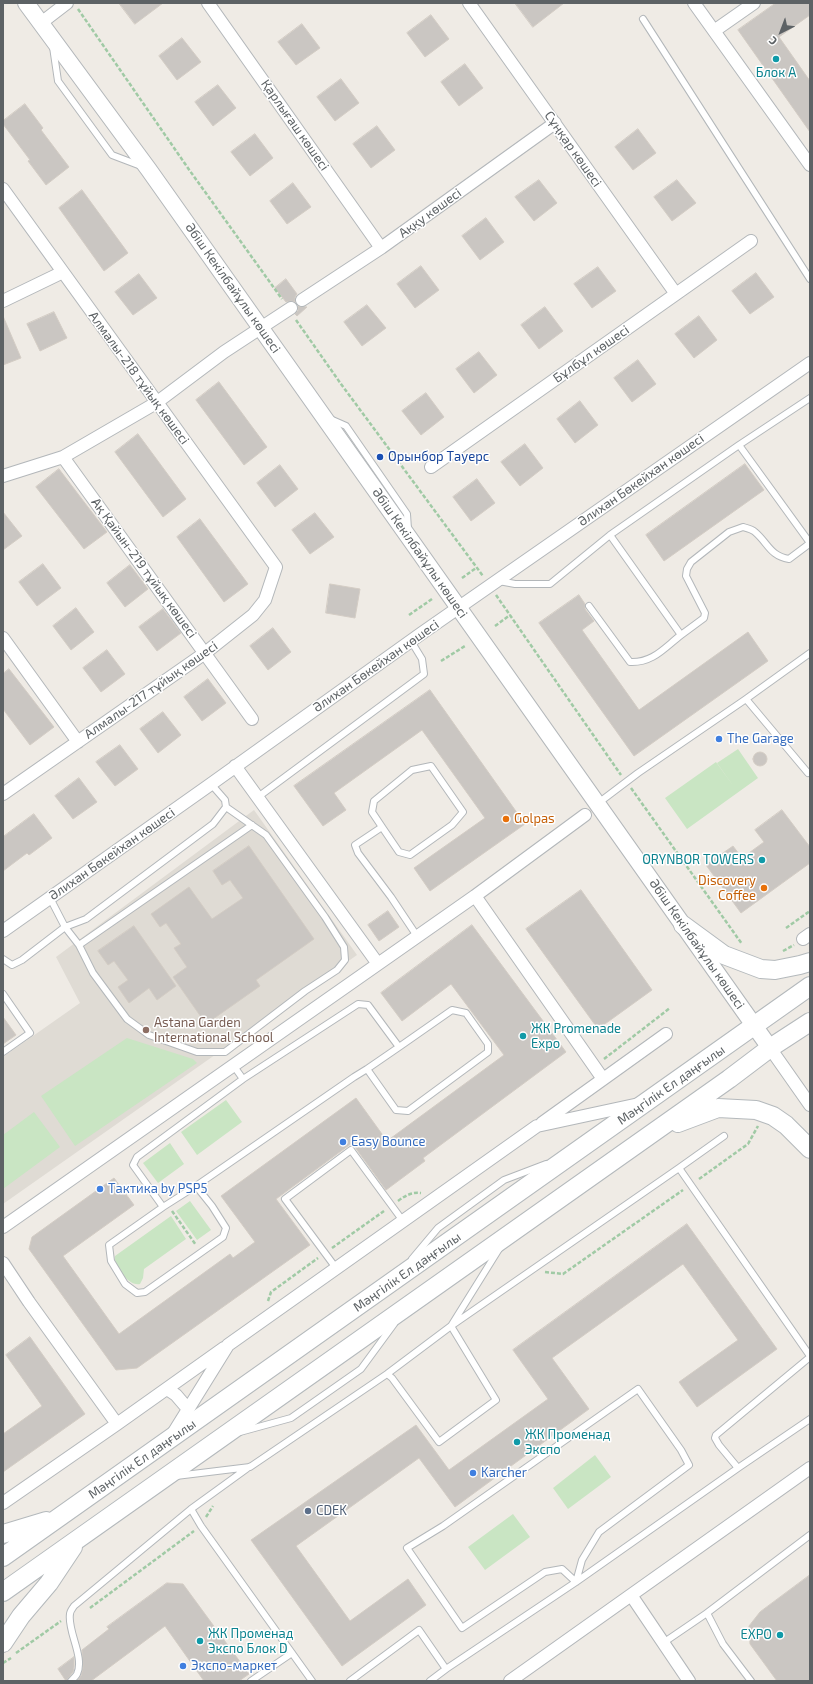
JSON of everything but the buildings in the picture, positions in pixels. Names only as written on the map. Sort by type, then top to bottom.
[{"type":"main road","points":[[683,925],[724,955],[761,969],[775,970],[810,962]]},
{"type":"main road","name":"Мәңгілік Ел даңғылы","points":[[3,1557],[810,986]]},
{"type":"main road","points":[[3,1592],[746,1068],[770,1048],[810,1022]]},
{"type":"main road","points":[[655,1131],[718,1108],[756,1110],[773,1116],[786,1125],[810,1149]]},
{"type":"main road","points":[[3,1534],[58,1518]]},
{"type":"main road","points":[[3,1643],[21,1616],[49,1583],[79,1538]]},
{"type":"street","points":[[41,24],[67,3]]},
{"type":"street","name":"Қарлығаш көшесі","points":[[208,3],[381,248]]},
{"type":"street","name":"Сұңқар көшесі","points":[[469,3],[676,294]]},
{"type":"street","points":[[694,3],[810,165]]},
{"type":"street","points":[[714,31],[754,3]]},
{"type":"street","name":"Әбіш Кекілбайұлы көшесі","points":[[26,4],[149,170],[810,1105]]},
{"type":"street","name":"Аққу көшесі","points":[[302,300],[381,248],[555,123]]},
{"type":"street","name":"Алмалы-218 тұйық көшесі","points":[[3,189],[156,403],[276,567]]},
{"type":"street","name":"Бұлбұл көшесі","points":[[431,467],[751,241]]},
{"type":"street","points":[[3,301],[63,272]]},
{"type":"street","points":[[3,476],[63,456],[156,403],[224,352],[290,308]]},
{"type":"street","name":"Әлихан Бөкейхан көшесі","points":[[3,931],[212,784],[411,641],[810,363]]},
{"type":"street","name":"Ақ Қайын-219 тұйық көшесі","points":[[63,456],[252,720]]},
{"type":"street","name":"Алмалы-217 тұйық көшесі","points":[[3,794],[205,654],[253,615],[265,600],[276,567]]},
{"type":"street","points":[[3,638],[78,742]]},
{"type":"street","points":[[235,766],[378,964]]},
{"type":"street","points":[[3,1227],[475,896],[585,815]]},
{"type":"street","points":[[475,896],[603,1079]]},
{"type":"street","points":[[3,1503],[118,1424],[666,1034]]},
{"type":"street","points":[[537,1126],[646,1102]]},
{"type":"street","points":[[3,1263],[29,1302],[118,1424]]},
{"type":"street","points":[[170,1438],[228,1345]]},
{"type":"street","points":[[167,1389],[176,1394],[188,1409]]},
{"type":"street","points":[[510,1681],[810,1468]]},
{"type":"street","points":[[631,1596],[689,1681]]},
{"type":"lane","points":[[643,19],[810,279]]},
{"type":"lane","points":[[494,583],[550,584],[610,535],[739,445],[810,398]]},
{"type":"lane","points":[[589,606],[630,662],[650,660],[704,618],[705,613],[686,576],[687,569],[691,562],[729,532],[743,527],[754,531],[780,558],[789,559],[810,544],[739,445]]},
{"type":"lane","points":[[610,535],[681,635]]},
{"type":"lane","points":[[258,797],[424,674],[422,659],[411,641]]},
{"type":"lane","points":[[597,804],[627,783],[638,773],[810,653]]},
{"type":"lane","points":[[746,699],[808,773]]},
{"type":"lane","points":[[431,766],[463,812],[452,825],[410,854],[399,852],[382,827],[372,812],[374,801],[412,770],[431,766]]},
{"type":"lane","points":[[50,898],[65,927],[79,945],[93,972],[127,1019],[149,1035],[197,1052],[225,1052],[305,991],[337,970],[345,960],[344,948],[325,917],[266,835],[226,806],[225,800],[212,784]]},
{"type":"lane","points":[[3,959],[12,965],[22,960],[65,927],[86,919],[213,824],[226,806]]},
{"type":"lane","points":[[79,945],[252,825]]},
{"type":"lane","points":[[382,827],[355,845],[358,853],[391,897],[417,936]]},
{"type":"lane","points":[[3,994],[30,1033],[3,1052]]},
{"type":"lane","points":[[165,1206],[133,1165],[137,1157],[243,1079],[358,1004],[368,1005],[399,1047]]},
{"type":"lane","points":[[196,1186],[212,1206],[226,1228],[223,1237],[145,1292],[137,1293],[125,1284],[110,1261],[109,1245],[354,1077],[368,1070],[452,1010],[466,1013],[488,1044],[488,1052],[408,1111],[396,1110],[368,1070]]},
{"type":"lane","points":[[233,1065],[243,1079]]},
{"type":"lane","points":[[71,1681],[77,1674],[79,1667],[70,1617],[70,1613],[74,1606],[191,1509],[250,1466],[387,1374],[451,1326],[724,1136]]},
{"type":"lane","points":[[336,1268],[285,1199],[351,1150],[403,1221]]},
{"type":"lane","points":[[679,1168],[810,1356],[716,1435],[715,1438],[719,1445],[738,1468]]},
{"type":"lane","points":[[451,1326],[507,1236]]},
{"type":"lane","points":[[221,1438],[291,1418],[361,1369],[408,1306]]},
{"type":"lane","points":[[387,1374],[392,1378],[439,1442],[496,1400],[451,1326]]},
{"type":"lane","points":[[638,1389],[681,1450],[689,1465],[599,1532],[582,1560],[576,1582],[562,1569],[545,1572],[462,1628],[407,1548],[443,1526],[638,1389]]},
{"type":"lane","points":[[430,1681],[576,1582],[810,1419]]},
{"type":"lane","points":[[165,1477],[250,1466]]},
{"type":"lane","points":[[191,1509],[201,1526],[312,1681]]},
{"type":"lane","points":[[663,1643],[707,1613],[810,1535]]},
{"type":"lane","points":[[707,1613],[723,1644],[752,1681]]},
{"type":"lane","points":[[350,1681],[419,1630],[446,1669]]},
{"type":"lane","points":[[251,1681],[292,1653]]},
{"type":"path","points":[[74,3],[190,171],[290,308],[341,384],[476,568],[494,583],[510,615],[744,949]]},
{"type":"path","points":[[462,578],[476,568]]},
{"type":"path","points":[[409,615],[432,600]]},
{"type":"path","points":[[495,626],[510,615]]},
{"type":"path","points":[[441,661],[465,646]]},
{"type":"path","points":[[786,928],[810,911]]},
{"type":"path","points":[[778,954],[806,937]]},
{"type":"path","points":[[538,1274],[544,1272],[563,1274],[748,1144],[751,1141],[761,1120]]},
{"type":"path","points":[[165,1206],[202,1252]]},
{"type":"path","points":[[3,1663],[65,1618],[78,1616],[201,1526],[214,1505]]},
{"type":"shaded area","name":"Astana Garden International School","points":[[254,810],[357,955],[3,1204],[3,1057],[80,1003],[56,957]]},
{"type":"green space","points":[[738,749],[758,778],[687,829],[665,798],[716,762],[734,787],[717,763]]},
{"type":"green space","points":[[127,1038],[193,1059],[197,1063],[75,1146],[41,1096]]},
{"type":"green space","points":[[226,1100],[242,1122],[197,1155],[181,1132]]},
{"type":"green space","points":[[34,1112],[60,1147],[3,1189],[3,1135]]},
{"type":"green space","points":[[170,1143],[184,1164],[158,1183],[143,1163]]},
{"type":"green space","points":[[190,1201],[211,1230],[197,1240],[176,1211]]},
{"type":"green space","points":[[171,1216],[186,1239],[144,1269],[143,1278],[140,1284],[131,1282],[119,1270],[115,1256]]},
{"type":"green space","points":[[595,1455],[611,1477],[568,1509],[553,1488]]},
{"type":"green space","points":[[513,1514],[530,1537],[485,1570],[468,1547]]},
{"type":"place","name":"Блок А","points":[[776,59]]},
{"type":"place","name":"Орынбор Тауерс","points":[[380,457]]},
{"type":"place","name":"The Garage","points":[[719,739]]},
{"type":"place","name":"Golpas","points":[[506,819]]},
{"type":"place","name":"ORYNBOR TOWERS","points":[[762,860]]},
{"type":"place","name":"Discovery Coffee","points":[[764,888]]},
{"type":"place","name":"Astana Garden International School","points":[[146,1030]]},
{"type":"place","name":"ЖК Promenade Expo","points":[[523,1036]]},
{"type":"place","name":"Easy Bounce","points":[[343,1142]]},
{"type":"place","name":"Тактика by PSP5","points":[[100,1189]]},
{"type":"place","name":"ЖК Променад Экспо","points":[[517,1442]]},
{"type":"place","name":"Karcher","points":[[473,1473]]},
{"type":"place","name":"CDEK","points":[[308,1511]]},
{"type":"place","name":"EXPO","points":[[780,1635]]},
{"type":"place","name":"ЖК Променад Экспо Блок D","points":[[200,1641]]},
{"type":"place","name":"Экспо-маркет","points":[[183,1666]]}]
